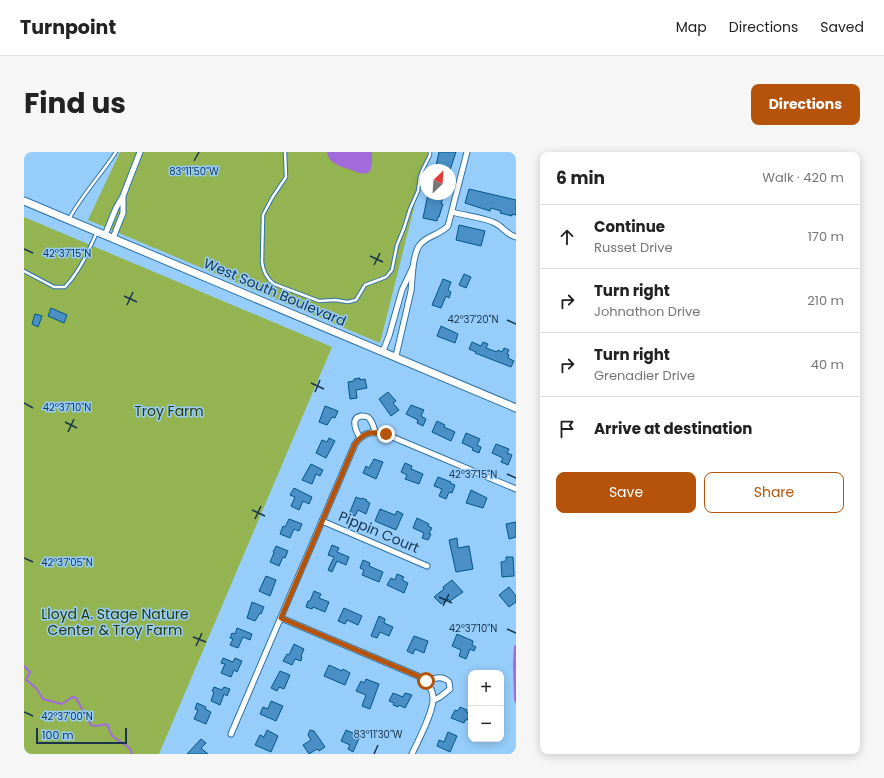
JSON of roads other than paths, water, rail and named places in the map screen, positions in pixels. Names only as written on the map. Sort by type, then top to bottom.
[{"type":"main road","name":"West South Boulevard","points":[[24,201],[396,356],[516,408]]},
{"type":"street","points":[[105,235],[116,208],[123,196],[140,152]]},
{"type":"street","points":[[383,351],[402,290],[413,267],[419,246],[424,240],[444,230],[450,222],[467,152]]},
{"type":"street","points":[[113,238],[123,213],[123,196]]},
{"type":"street","points":[[452,212],[491,222],[516,237]]},
{"type":"street","points":[[396,356],[411,291],[413,267]]},
{"type":"street","points":[[360,438],[354,424],[355,419],[359,416],[365,416],[368,418],[372,423],[375,432]]},
{"type":"street","points":[[231,734],[355,444],[360,438],[366,434],[375,432],[386,434],[516,489]]},
{"type":"street","name":"Pippin Court","points":[[322,521],[427,566]]},
{"type":"street","points":[[281,618],[418,676],[426,681],[434,700],[412,754]]},
{"type":"street","points":[[426,681],[439,677],[445,678],[449,682],[450,689],[434,700]]},
{"type":"lane","points":[[69,220],[78,204],[104,171],[116,152]]},
{"type":"lane","points":[[285,152],[286,177],[263,215],[263,269],[269,280],[274,284],[313,300],[325,302],[335,300],[348,302],[356,300],[365,286],[386,277],[392,270],[397,245],[418,191],[420,177],[430,152]]},
{"type":"lane","points":[[24,271],[54,287],[65,287],[75,277],[81,267],[97,232]]},
{"type":"lane","points":[[396,312],[405,313]]},
{"type":"waterway","points":[[24,666],[30,672],[26,680],[36,688],[43,699],[62,704],[72,697],[76,698],[91,725],[108,725],[111,734],[126,745],[131,750],[132,754]]},
{"type":"park label","name":"Troy Farm","points":[[169,411]]},
{"type":"park label","name":"Lloyd A. Stage Nature Center & Troy Farm","points":[[115,622]]}]
